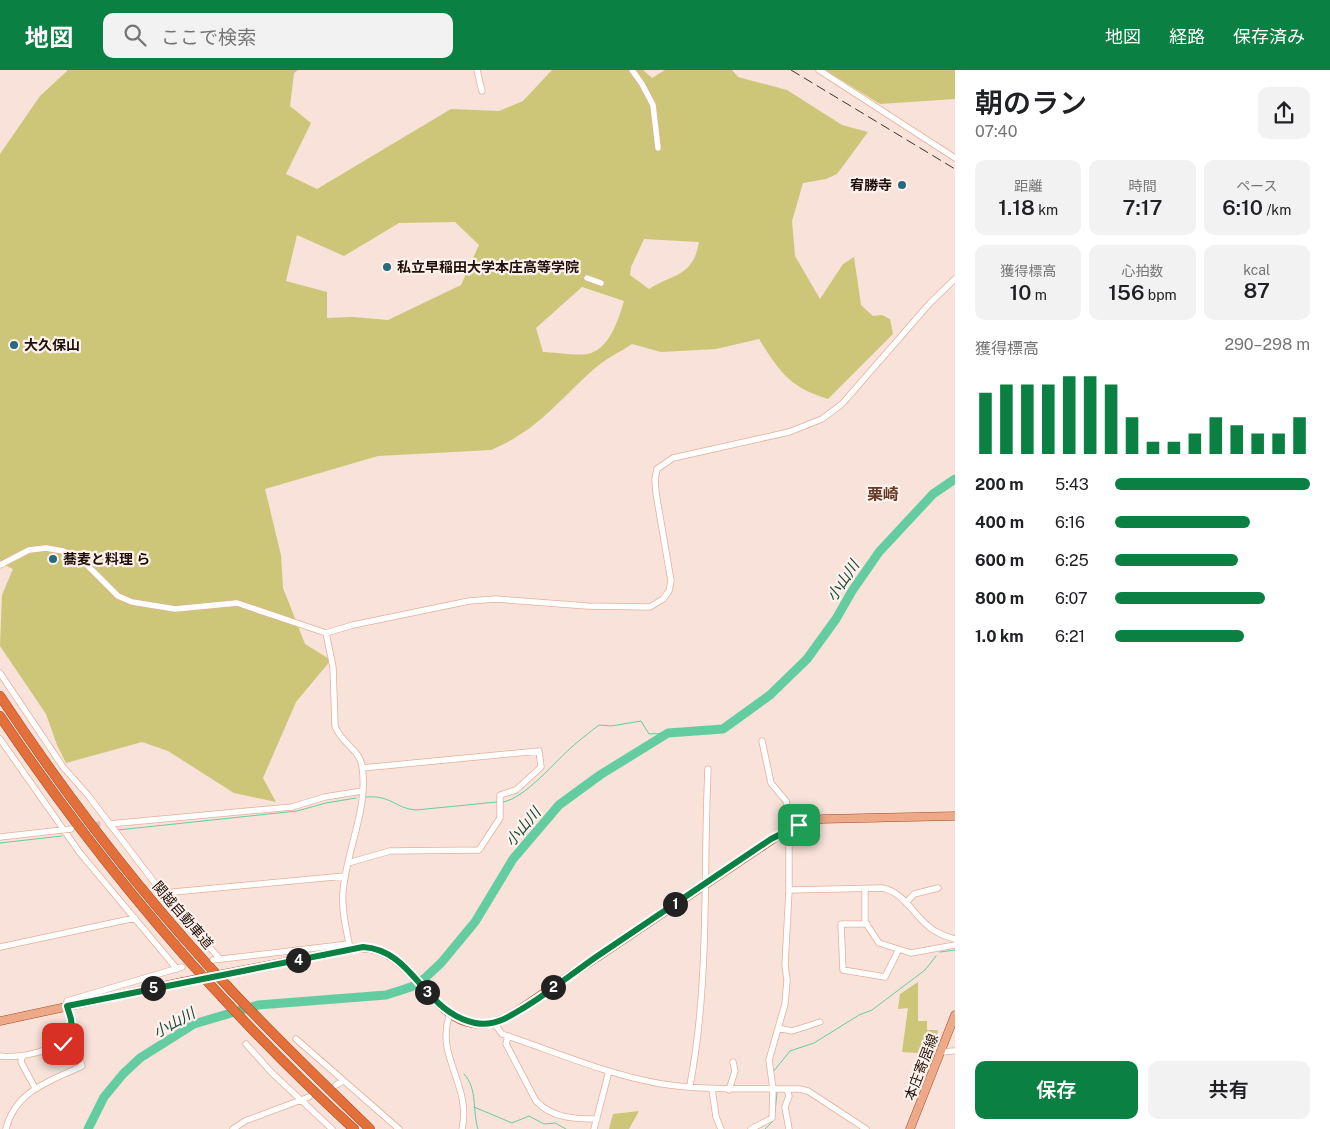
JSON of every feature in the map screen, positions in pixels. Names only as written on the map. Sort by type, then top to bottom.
[{"type":"highway","name":"関越自動車道","points":[[0,696],[54,774],[127,871],[230,989],[279,1041],[370,1129]]},
{"type":"highway","name":"関越自動車道","points":[[0,716],[58,800],[152,920],[217,993],[354,1129]]},
{"type":"main road","points":[[0,1020],[244,970],[350,946],[375,949],[394,957],[432,998],[450,1014],[474,1023],[494,1023],[535,999],[788,829],[822,819],[955,816]]},
{"type":"main road","name":"本庄寄居線","points":[[910,1129],[955,1015]]},
{"type":"street","points":[[477,70],[482,91]]},
{"type":"street","points":[[632,70],[653,105],[658,148]]},
{"type":"street","points":[[818,70],[955,158]]},
{"type":"street","points":[[587,278],[601,283]]},
{"type":"street","points":[[0,565],[29,550],[46,548],[63,551],[84,562],[118,596],[132,602],[175,609],[237,603],[326,633],[460,603],[496,599],[606,607],[653,606],[667,595],[671,581],[656,493],[655,479],[657,469],[673,458],[790,432],[822,419],[842,404],[930,304],[955,279]]},
{"type":"street","points":[[0,673],[63,767],[105,823],[216,959],[350,946],[343,900],[345,876],[361,808],[362,768],[359,757],[337,733],[335,726],[333,667],[326,633]]},
{"type":"street","points":[[0,739],[63,830],[135,918],[180,968],[67,1001],[73,1040],[82,1066],[35,1088],[21,1099],[6,1129]]},
{"type":"street","points":[[751,1129],[772,1118],[773,1089],[769,1060],[785,1004],[789,890],[789,807],[771,783],[762,741]]},
{"type":"street","points":[[348,864],[390,851],[479,850],[500,818],[500,795],[516,790],[541,767],[539,751],[362,768]]},
{"type":"street","points":[[690,1085],[697,1050],[703,974],[708,769]]},
{"type":"street","points":[[105,823],[292,807],[325,797],[362,792]]},
{"type":"street","points":[[0,837],[71,829]]},
{"type":"street","points":[[163,893],[345,876]]},
{"type":"street","points":[[906,903],[914,894],[938,888]]},
{"type":"street","points":[[789,890],[865,889],[892,891],[928,926],[955,939]]},
{"type":"street","points":[[865,889],[867,924],[879,943],[898,951],[911,953],[955,945]]},
{"type":"street","points":[[0,947],[135,918]]},
{"type":"street","points":[[867,924],[841,924],[843,970],[885,977],[898,951]]},
{"type":"street","points":[[450,1014],[447,1027],[447,1049],[463,1097],[462,1129]]},
{"type":"street","points":[[778,1028],[792,1031],[820,1022]]},
{"type":"street","points":[[494,1023],[502,1034],[609,1071],[662,1084],[690,1085],[729,1090],[787,1088],[808,1092],[866,1129]]},
{"type":"street","points":[[508,1036],[506,1044],[536,1101],[542,1108],[559,1116],[597,1119]]},
{"type":"street","points":[[296,1039],[399,1129]]},
{"type":"street","points":[[0,1056],[22,1057],[44,1052],[73,1040]]},
{"type":"street","points":[[246,1044],[300,1100],[332,1129]]},
{"type":"street","points":[[940,1052],[955,1051]]},
{"type":"street","points":[[22,1057],[21,1062],[35,1088]]},
{"type":"street","points":[[729,1090],[735,1071],[733,1062]]},
{"type":"street","points":[[594,1129],[609,1071]]},
{"type":"street","points":[[336,1085],[343,1081]]},
{"type":"street","points":[[787,1088],[789,1096],[785,1107],[789,1129]]},
{"type":"street","points":[[712,1089],[716,1116],[722,1129]]},
{"type":"street","points":[[233,1129],[245,1121],[309,1097]]},
{"type":"shaded area","points":[[68,70],[298,70],[294,73],[290,106],[311,123],[286,174],[317,189],[451,109],[499,111],[523,101],[552,70],[643,70],[652,78],[665,70],[732,70],[738,77],[787,90],[842,125],[868,132],[837,174],[826,179],[803,183],[792,221],[795,256],[820,299],[843,264],[854,257],[861,305],[873,316],[882,315],[890,319],[893,334],[828,399],[804,389],[787,377],[773,361],[759,339],[716,349],[661,352],[632,344],[598,365],[522,434],[491,450],[378,456],[265,489],[281,555],[283,588],[305,644],[331,660],[296,702],[263,778],[276,802],[234,793],[168,751],[142,742],[66,763],[57,745],[46,714],[0,646],[2,595],[13,569],[0,563],[0,154],[40,96]],"holes":[[[455,222],[479,245],[461,285],[388,320],[353,317],[327,318],[327,292],[286,281],[297,235],[344,256],[399,223]],[[644,239],[698,242],[699,242],[692,262],[687,268],[649,289],[630,275],[631,267]],[[582,287],[624,301],[613,331],[603,345],[591,353],[543,352],[536,328]]]},
{"type":"shaded area","points":[[825,70],[955,70],[955,99],[880,104]]},
{"type":"shaded area","points":[[918,982],[918,1021],[927,1021],[927,1030],[938,1030],[934,1054],[902,1052],[908,1008],[898,1009],[900,994]]},
{"type":"shaded area","points":[[639,1111],[629,1129],[609,1129],[613,1114]]},
{"type":"waterway","name":"小山川","points":[[88,1129],[104,1097],[123,1074],[140,1058],[194,1024],[258,1005],[386,995],[411,987],[425,978],[441,963],[475,922],[513,859],[559,805],[600,775],[668,733],[723,729],[770,695],[807,659],[836,619],[852,591],[879,552],[933,494],[955,479]]},
{"type":"waterway","points":[[503,802],[521,794],[531,786],[574,745],[599,725],[611,726],[641,721],[649,734],[668,733]]},
{"type":"waterway","points":[[366,797],[382,798],[416,810],[497,802]]},
{"type":"waterway","points":[[118,830],[297,811],[326,803],[356,798]]},
{"type":"waterway","points":[[0,843],[62,836]]},
{"type":"waterway","points":[[940,952],[955,950]]},
{"type":"waterway","points":[[773,1072],[790,1051],[814,1043],[859,1015],[872,1010],[925,970],[936,956]]},
{"type":"waterway","points":[[464,1074],[473,1093],[478,1129]]},
{"type":"waterway","points":[[775,1112],[777,1093]]},
{"type":"waterway","points":[[474,1107],[512,1123],[529,1116],[544,1124],[555,1123],[566,1129]]},
{"type":"waterway","points":[[765,1129],[773,1121]]},
{"type":"tunnel","points":[[78,827],[101,824]]},
{"type":"railway","points":[[791,70],[955,169]]},
{"type":"place","name":"宥勝寺","points":[[902,185]]},
{"type":"place","name":"私立早稲田大学本庄高等学院","points":[[387,267]]},
{"type":"place","name":"大久保山","points":[[14,345]]},
{"type":"place","name":"蕎麦と料理 ら","points":[[53,559]]},
{"type":"district","name":"栗崎","points":[[883,494]]},
{"type":"route","points":[[63,1044],[73,1040],[71,1019],[67,1006],[363,947],[385,952],[394,957],[440,1007],[450,1014],[474,1023],[494,1023],[535,999],[771,839],[799,825]]}]
